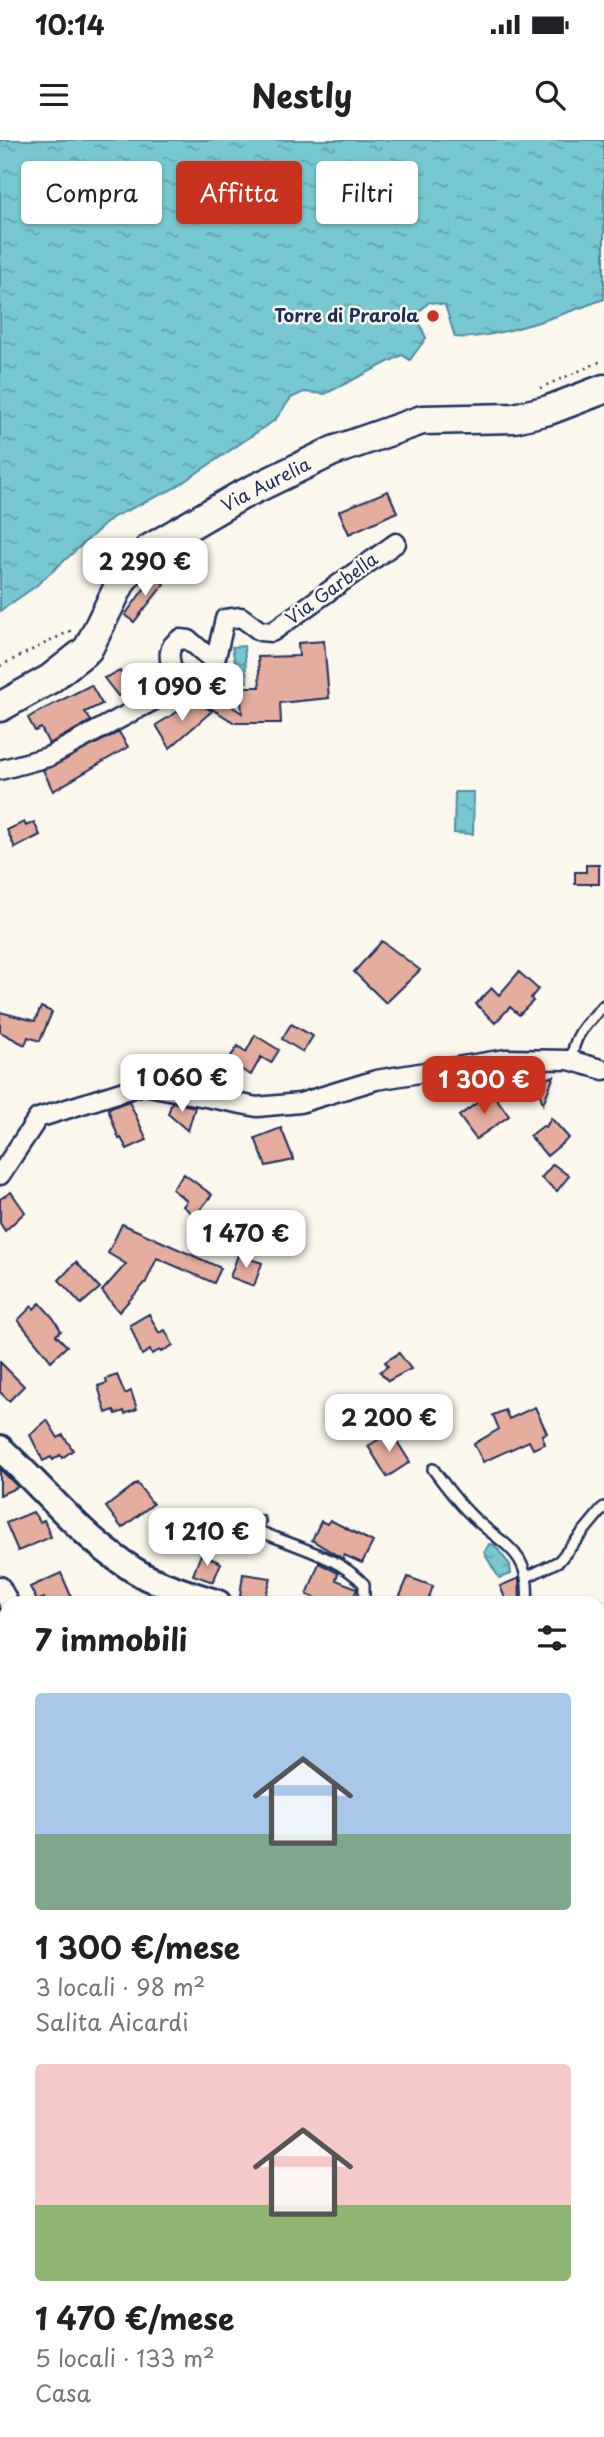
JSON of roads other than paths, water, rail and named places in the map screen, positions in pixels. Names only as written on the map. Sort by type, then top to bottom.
[{"type":"main road","name":"Via Aurelia","points":[[0,707],[50,679],[88,649],[122,580],[149,550],[240,496],[333,451],[422,420],[514,418],[549,410],[604,388]]},
{"type":"main road","points":[[0,1448],[89,1536],[126,1564],[147,1577],[199,1596]]},
{"type":"street","name":"Via Garbella","points":[[0,770],[48,757],[171,691],[174,678],[169,655],[171,646],[180,639],[189,640],[210,658],[216,657],[225,619],[241,617],[260,631],[272,632],[396,543]]},
{"type":"street","points":[[0,1175],[38,1118],[143,1085],[257,1107],[300,1103],[376,1080],[494,1061],[536,1058],[572,1061],[604,1070]]},
{"type":"lane","points":[[572,1061],[572,1047],[577,1035],[604,1005]]},
{"type":"lane","points":[[433,1469],[468,1513],[505,1541],[517,1554],[527,1577],[527,1596]]},
{"type":"lane","points":[[527,1577],[559,1561],[604,1507]]},
{"type":"lane","points":[[260,1521],[257,1530],[326,1558],[351,1572],[364,1584],[364,1596]]},
{"type":"water","points":[[0,140],[604,140],[604,299],[530,325],[471,337],[455,337],[445,305],[429,302],[419,312],[419,322],[426,338],[410,360],[402,355],[325,394],[304,392],[291,398],[275,420],[173,489],[113,517],[36,586],[0,611]]},
{"type":"water","points":[[244,646],[247,682],[239,682],[232,647]]},
{"type":"water","points":[[455,792],[474,792],[473,834],[454,833]]},
{"type":"water","points":[[489,1544],[494,1545],[510,1565],[511,1574],[499,1578],[484,1553]]},
{"type":"place","name":"Torre di Prarola","points":[[433,316]]}]
